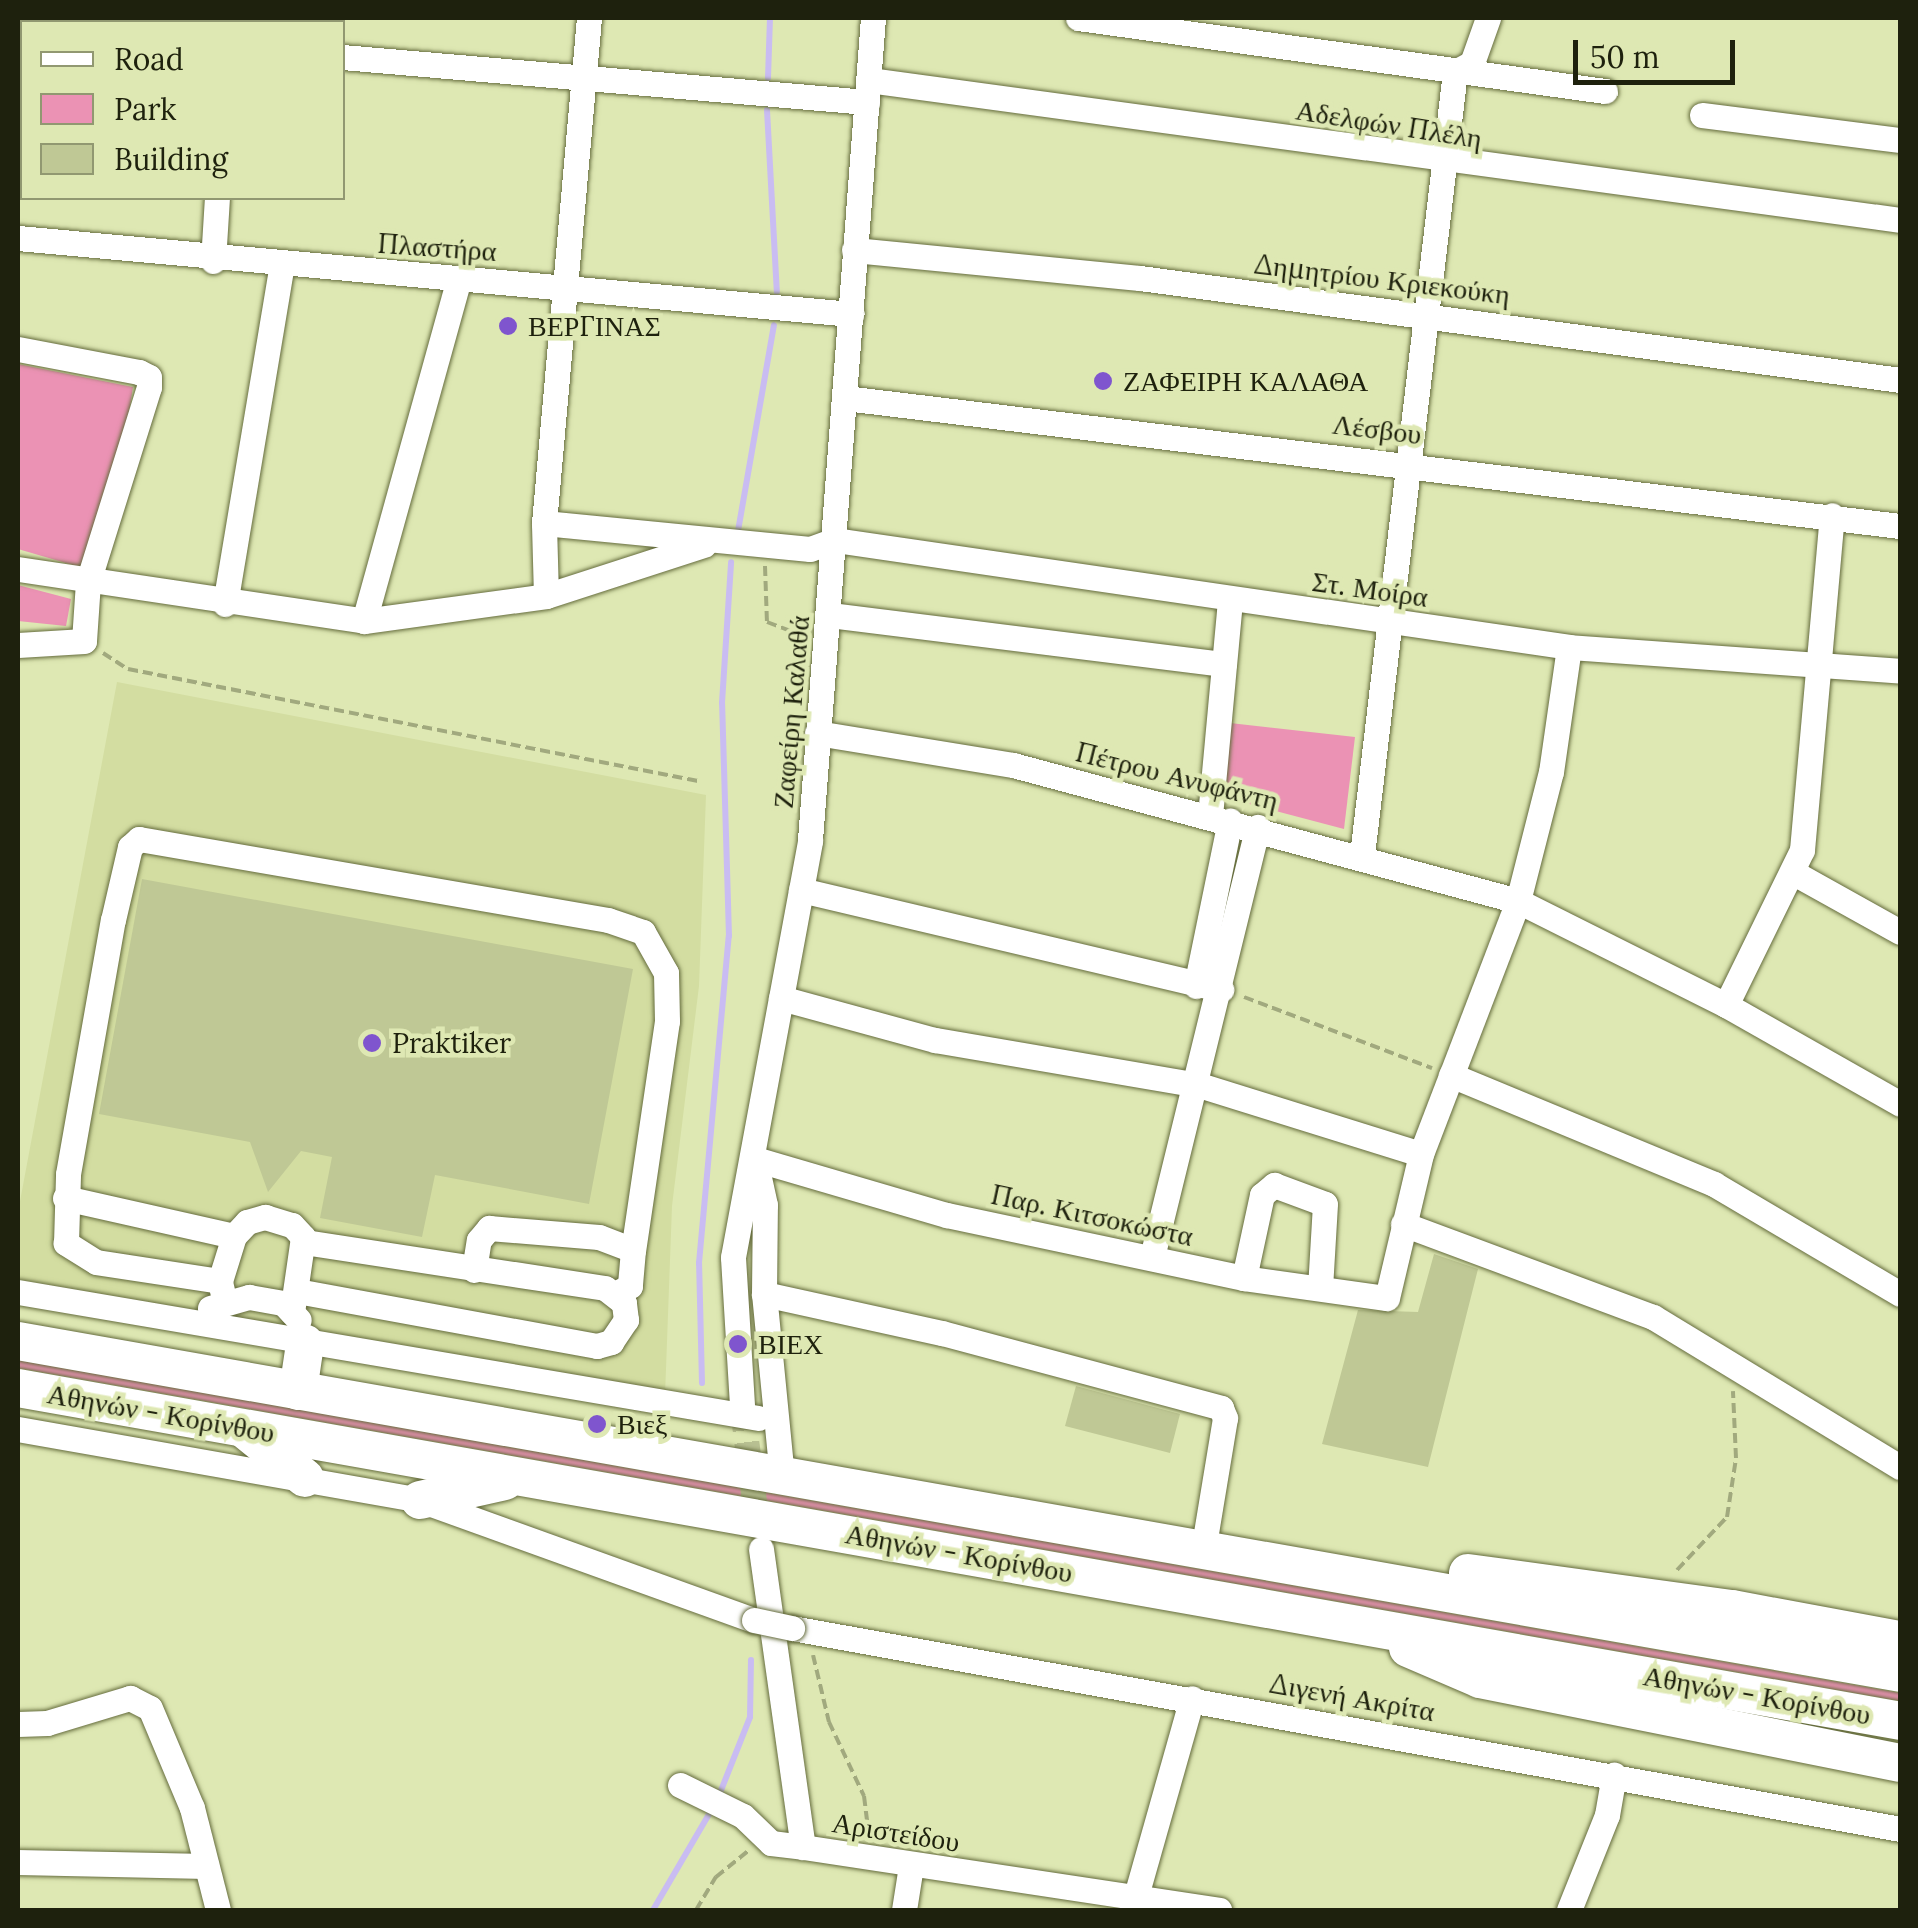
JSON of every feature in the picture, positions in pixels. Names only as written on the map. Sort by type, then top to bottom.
[{"type":"highway","points":[[298,1316],[298,1391]]},
{"type":"highway","name":"Αθηνών - Κορίνθου","points":[[18,1341],[1900,1673]]},
{"type":"highway","name":"Αθηνών - Κορίνθου","points":[[18,1388],[1900,1721]]},
{"type":"highway","points":[[242,1428],[304,1478]]},
{"type":"highway","points":[[420,1500],[522,1477]]},
{"type":"highway","points":[[1316,1571],[1449,1571],[1652,1596],[1900,1640]]},
{"type":"highway","points":[[1341,1620],[1480,1678],[1900,1763]]},
{"type":"street","points":[[546,596],[544,523],[589,18]]},
{"type":"street","name":"Ζαφείρη Καλαθά","points":[[742,1405],[733,1257],[755,1159],[801,890],[828,643],[874,18]]},
{"type":"street","points":[[1078,18],[1605,91]]},
{"type":"street","points":[[1276,45],[1279,18]]},
{"type":"street","points":[[1455,72],[1472,63],[1488,18]]},
{"type":"street","name":"Αδελφών Πλέλη","points":[[345,58],[868,91],[1900,220]]},
{"type":"street","points":[[1362,855],[1387,622],[1448,164],[1455,72]]},
{"type":"street","points":[[1702,115],[1900,140]]},
{"type":"street","points":[[213,261],[217,200]]},
{"type":"street","name":"Πλαστήρα","points":[[18,238],[213,261],[564,286],[852,314]]},
{"type":"street","name":"Δημητρίου Κριεκούκη","points":[[854,250],[1426,314],[1900,380]]},
{"type":"street","points":[[225,604],[282,265]]},
{"type":"street","points":[[364,621],[459,278]]},
{"type":"street","points":[[18,350],[149,377],[88,582],[84,641],[18,645]]},
{"type":"street","name":"Λέσβου","points":[[845,398],[1408,462],[1900,526]]},
{"type":"street","points":[[1726,1005],[1802,850],[1832,516]]},
{"type":"street","name":"Στ. Μοίρα","points":[[544,523],[810,549],[835,540],[1569,647],[1900,671]]},
{"type":"street","points":[[18,570],[225,604],[364,621],[546,596],[713,542]]},
{"type":"street","points":[[1152,1257],[1199,1085],[1220,818],[1224,664],[1230,600]]},
{"type":"street","points":[[830,615],[1224,664]]},
{"type":"street","points":[[1569,647],[1551,772],[1518,902],[1421,1154],[1403,1224],[1653,1317],[1900,1467]]},
{"type":"street","name":"Πέτρου Ανυφάντη","points":[[816,733],[1013,765],[1362,855],[1518,902],[1726,1005],[1900,1104]]},
{"type":"street","points":[[1208,988],[1258,827]]},
{"type":"street","points":[[303,1242],[617,1293],[630,1286],[667,1021],[666,973],[644,932],[608,920],[139,839],[130,847],[114,920],[65,1198],[66,1243],[77,1254],[283,1303],[298,1316],[773,1420]]},
{"type":"street","points":[[1794,873],[1900,932]]},
{"type":"street","points":[[801,890],[1208,988]]},
{"type":"street","points":[[781,998],[935,1040],[1199,1085],[1421,1154]]},
{"type":"street","points":[[1452,1075],[1714,1184],[1900,1294]]},
{"type":"street","points":[[755,1159],[765,1204],[764,1294],[773,1420],[782,1476]]},
{"type":"street","name":"Παρ. Κιτσοκώστα","points":[[755,1159],[948,1215],[1244,1278],[1387,1298],[1398,1266],[1403,1224]]},
{"type":"street","points":[[1244,1278],[1262,1195],[1274,1185],[1325,1204],[1320,1287]]},
{"type":"street","points":[[65,1198],[234,1236]]},
{"type":"street","points":[[191,1324],[222,1290],[234,1236],[248,1222],[265,1218],[292,1225],[303,1242],[298,1316]]},
{"type":"street","points":[[474,1270],[478,1240],[489,1228],[598,1236],[634,1250]]},
{"type":"street","points":[[18,1292],[191,1324],[298,1316],[598,1346],[611,1342],[626,1320],[617,1293]]},
{"type":"street","points":[[764,1294],[942,1332],[1221,1408],[1225,1418],[1203,1551]]},
{"type":"street","name":"Διγενή Ακρίτα","points":[[18,1429],[420,1500],[754,1620],[800,1630],[1900,1829]]},
{"type":"street","name":"Αριστείδου","points":[[761,1549],[803,1847],[1134,1905],[1218,1910]]},
{"type":"street","points":[[18,1724],[47,1722],[130,1698],[150,1708],[168,1743],[218,1910]]},
{"type":"street","points":[[1134,1905],[1192,1698]]},
{"type":"street","points":[[1569,1910],[1607,1815],[1614,1775]]},
{"type":"street","points":[[690,1789],[733,1810],[770,1844],[803,1847]]},
{"type":"street","points":[[18,1862],[206,1866]]},
{"type":"street","points":[[904,1910],[911,1866]]},
{"type":"path","points":[[766,546],[767,622],[828,643]]},
{"type":"path","points":[[84,641],[128,669],[698,780]]},
{"type":"path","points":[[1208,988],[1452,1075]]},
{"type":"path","points":[[1652,1596],[1656,1584],[1702,1549],[1727,1516],[1736,1458],[1730,1401],[1738,1367]]},
{"type":"path","points":[[800,1630],[829,1722],[864,1796],[870,1857]]},
{"type":"path","points":[[696,1910],[738,1856],[770,1844]]},
{"type":"shaded area","points":[[117,682],[706,795],[699,986],[672,1206],[665,1396],[18,1279],[18,1212]]},
{"type":"green space","points":[[18,364],[133,387],[119,475],[83,568],[18,549]]},
{"type":"green space","points":[[18,585],[71,599],[66,626],[18,621]]},
{"type":"green space","points":[[1230,723],[1355,737],[1344,829],[1219,796]]},
{"type":"green space","points":[[18,1360],[1900,1693],[1900,1701],[18,1368]]},
{"type":"building","points":[[142,879],[633,969],[589,1204],[435,1175],[422,1237],[320,1218],[332,1157],[301,1151],[268,1192],[250,1142],[99,1114]]},
{"type":"building","points":[[1434,1254],[1478,1269],[1428,1467],[1322,1444],[1358,1310],[1418,1312]]},
{"type":"building","points":[[1076,1386],[1180,1414],[1170,1453],[1065,1426]]},
{"type":"waterway","points":[[768,78],[770,18]]},
{"type":"waterway","points":[[767,110],[777,292]]},
{"type":"waterway","points":[[738,531],[774,325]]},
{"type":"waterway","points":[[702,1383],[699,1263],[729,936],[722,703],[731,562]]},
{"type":"waterway","points":[[718,1798],[750,1717],[751,1660]]},
{"type":"waterway","points":[[653,1910],[712,1809]]},
{"type":"tunnel","points":[[742,1405],[758,1529]]},
{"type":"place","name":"ΒΕΡΓΙΝΑΣ","points":[[508,326]]},
{"type":"place","name":"ΖΑΦΕΙΡΗ ΚΑΛΑΘΑ","points":[[1103,381]]},
{"type":"place","name":"Praktiker","points":[[372,1043]]},
{"type":"place","name":"ΒΙΕΧ","points":[[738,1344]]},
{"type":"place","name":"Βιεξ","points":[[597,1424]]}]
